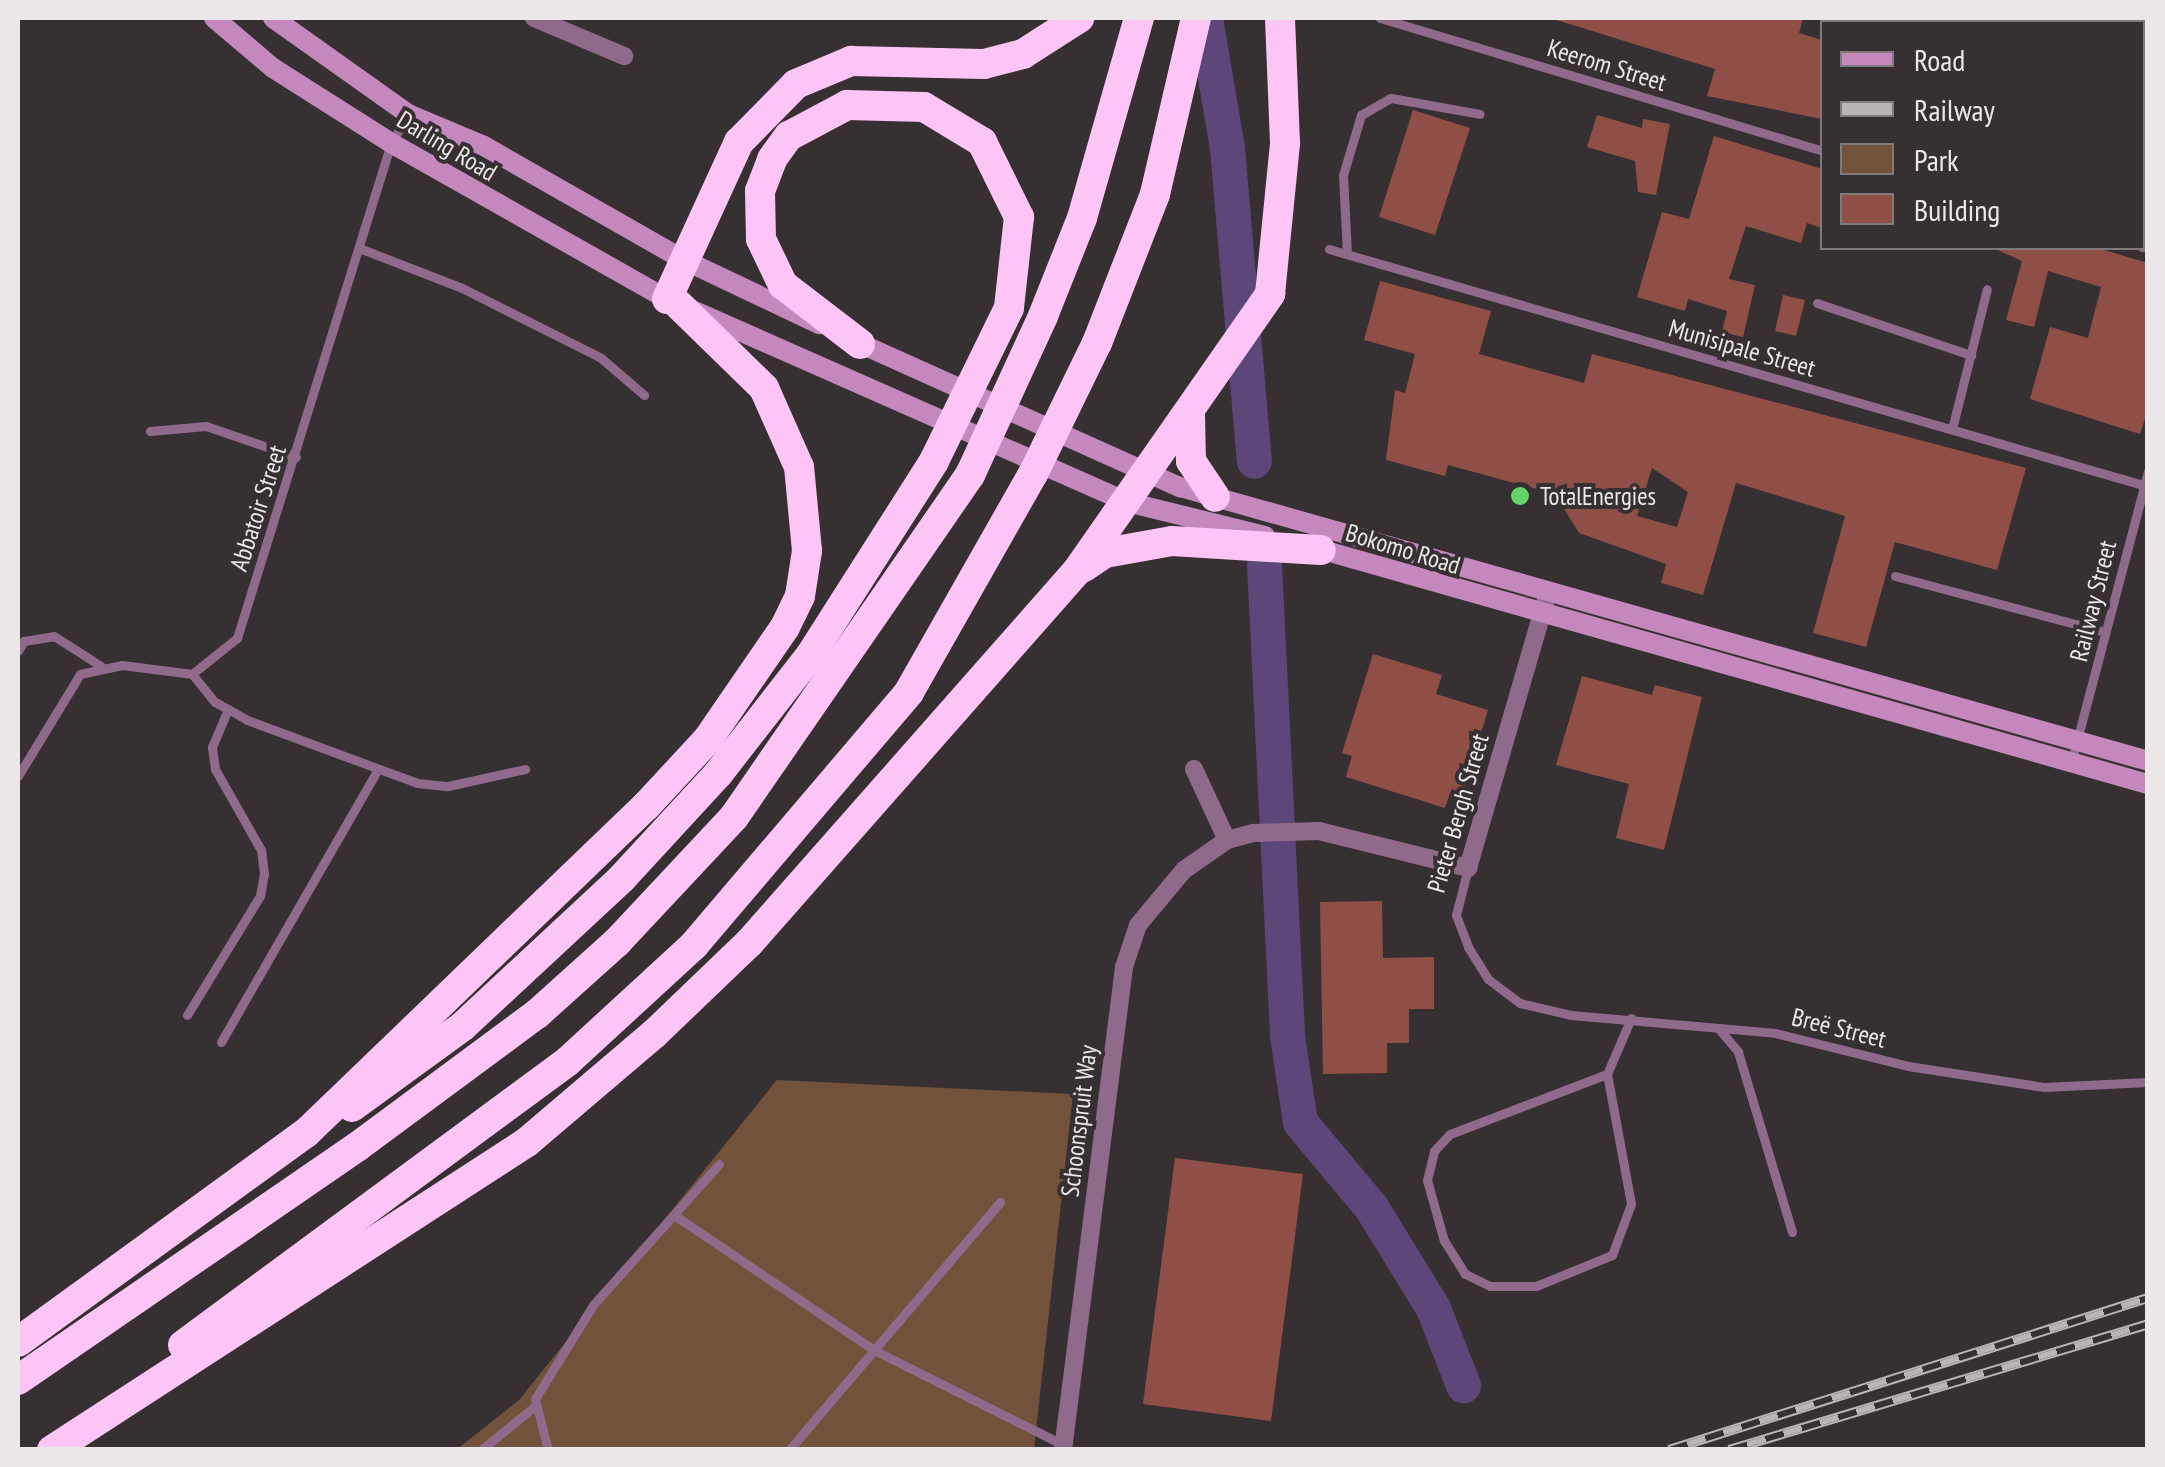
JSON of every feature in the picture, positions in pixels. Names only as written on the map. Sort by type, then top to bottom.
[{"type":"highway","points":[[306,1132],[708,739],[800,596],[806,518],[784,423],[753,376],[672,302],[682,260],[739,142],[796,84],[851,61],[984,64],[1023,54],[1078,18]]},
{"type":"highway","points":[[18,1380],[357,1147],[537,1014],[617,942],[734,816],[970,475],[1043,316],[1082,218],[1139,18]]},
{"type":"highway","points":[[36,1450],[568,1061],[694,944],[909,692],[1033,474],[1097,344],[1155,194],[1196,18]]},
{"type":"highway","points":[[52,1450],[527,1142],[640,1046],[748,943],[1077,572],[1215,382],[1270,294],[1285,143],[1280,18]]},
{"type":"highway","points":[[18,1342],[306,1132],[377,1093],[463,1026],[622,878],[810,656],[934,460],[1009,308],[1019,218],[982,142],[924,107],[847,105],[790,136],[772,159],[760,190],[761,239],[783,285],[860,344]]},
{"type":"highway","points":[[1190,415],[1191,460],[1215,497]]},
{"type":"highway","points":[[1077,572],[1106,553],[1172,541],[1321,550]]},
{"type":"main road","name":"Darling Road","points":[[214,18],[273,68],[392,143],[672,302]]},
{"type":"main road","name":"Darling Road","points":[[273,18],[408,114],[484,146],[682,260]]},
{"type":"main road","name":"Bokomo Road","points":[[682,260],[1146,474],[1215,497],[2148,761]]},
{"type":"main road","name":"Bokomo Road","points":[[672,302],[1127,502],[1321,550],[1540,617],[2148,784]]},
{"type":"street","points":[[534,18],[624,56]]},
{"type":"street","name":"Pieter Bergh Street","points":[[1468,868],[1550,590]]},
{"type":"street","points":[[1194,769],[1227,840]]},
{"type":"street","name":"Schoonspruit Way","points":[[1063,1447],[1124,967],[1158,897],[1227,840],[1254,833],[1319,831],[1468,868]]},
{"type":"lane","name":"Keerom Street","points":[[1380,18],[1820,149]]},
{"type":"lane","points":[[1347,254],[1343,176],[1360,115],[1390,98],[1480,114]]},
{"type":"lane","name":"Abbatoir Street","points":[[192,674],[237,638],[392,143],[408,114]]},
{"type":"lane","points":[[359,248],[462,288],[600,358],[644,395]]},
{"type":"lane","name":"Munisipale Street","points":[[1329,249],[2144,485]]},
{"type":"lane","points":[[1952,430],[1987,289]]},
{"type":"lane","points":[[1817,303],[1971,355]]},
{"type":"lane","points":[[150,431],[206,426],[296,457]]},
{"type":"lane","name":"Railway Street","points":[[2071,763],[2148,472]]},
{"type":"lane","points":[[1895,576],[2106,632]]},
{"type":"lane","points":[[18,652],[24,641],[54,636],[101,666]]},
{"type":"lane","points":[[18,776],[80,674],[101,666],[192,674],[228,710],[377,771],[448,786],[526,769]]},
{"type":"lane","points":[[188,1015],[260,896],[264,874],[262,850],[216,768],[212,748],[228,710]]},
{"type":"lane","points":[[221,1042],[377,771]]},
{"type":"lane","name":"Pieter Bergh Street","points":[[1468,868],[1456,914],[1468,947],[1503,995],[1520,1003]]},
{"type":"lane","name":"Breë Street","points":[[1520,1003],[1718,1029],[1775,1032],[1908,1066],[2044,1086],[2148,1082]]},
{"type":"lane","points":[[1608,1074],[1450,1134],[1434,1152],[1427,1180],[1444,1242],[1464,1274],[1490,1286],[1536,1286],[1612,1254],[1631,1204],[1608,1074],[1631,1018]]},
{"type":"lane","points":[[1718,1029],[1738,1052],[1792,1232]]},
{"type":"lane","points":[[481,1450],[534,1406],[593,1305],[719,1164]]},
{"type":"lane","points":[[790,1450],[1000,1202]]},
{"type":"lane","points":[[674,1214],[876,1351],[1063,1447]]},
{"type":"lane","points":[[534,1406],[548,1450]]},
{"type":"green space","points":[[777,1080],[1073,1094],[1034,1449],[456,1450],[519,1400]]},
{"type":"building","points":[[1550,18],[1803,18],[1799,33],[1820,39],[1820,119],[1707,96],[1715,69]]},
{"type":"building","points":[[1413,110],[1470,128],[1435,235],[1379,217]]},
{"type":"building","points":[[1597,115],[1642,128],[1643,119],[1670,124],[1656,195],[1638,192],[1635,161],[1587,147]]},
{"type":"building","points":[[1714,136],[1820,168],[1820,227],[1807,223],[1801,243],[1746,226],[1729,279],[1755,285],[1743,337],[1722,332],[1727,311],[1688,299],[1685,311],[1637,297],[1662,212],[1689,219]]},
{"type":"building","points":[[1997,250],[2104,250],[2148,263],[2148,409],[2140,434],[2030,399],[2050,327],[2088,338],[2101,287],[2048,271],[2034,327],[2006,320],[2022,261]]},
{"type":"building","points":[[1380,281],[1491,311],[1479,354],[1584,383],[1592,354],[2026,468],[1997,570],[1895,542],[1866,647],[1813,633],[1845,516],[1736,483],[1703,595],[1661,583],[1666,564],[1579,533],[1555,494],[1448,465],[1445,476],[1386,460],[1395,390],[1405,393],[1415,354],[1364,340]],"holes":[[[1652,468],[1688,492],[1677,527],[1637,516]]]},
{"type":"building","points":[[1783,295],[1805,300],[1796,336],[1775,331]]},
{"type":"building","points":[[1373,654],[1442,675],[1436,694],[1488,710],[1462,796],[1450,793],[1445,808],[1346,777],[1352,756],[1342,753]]},
{"type":"building","points":[[1582,676],[1652,695],[1655,685],[1702,697],[1664,850],[1616,838],[1629,784],[1556,765]]},
{"type":"building","points":[[1382,901],[1383,958],[1434,957],[1434,1009],[1409,1009],[1409,1043],[1387,1043],[1387,1073],[1323,1074],[1320,902]]},
{"type":"building","points":[[1175,1158],[1303,1174],[1271,1421],[1143,1404]]},
{"type":"waterway","points":[[1205,18],[1227,148],[1254,461]]},
{"type":"waterway","points":[[1264,564],[1287,1036],[1300,1122],[1371,1207],[1433,1308],[1463,1385]]},
{"type":"railway","points":[[1669,1450],[2148,1298]]},
{"type":"railway","points":[[1729,1450],[2148,1324]]},
{"type":"place","name":"TotalEnergies","points":[[1520,496]]}]
